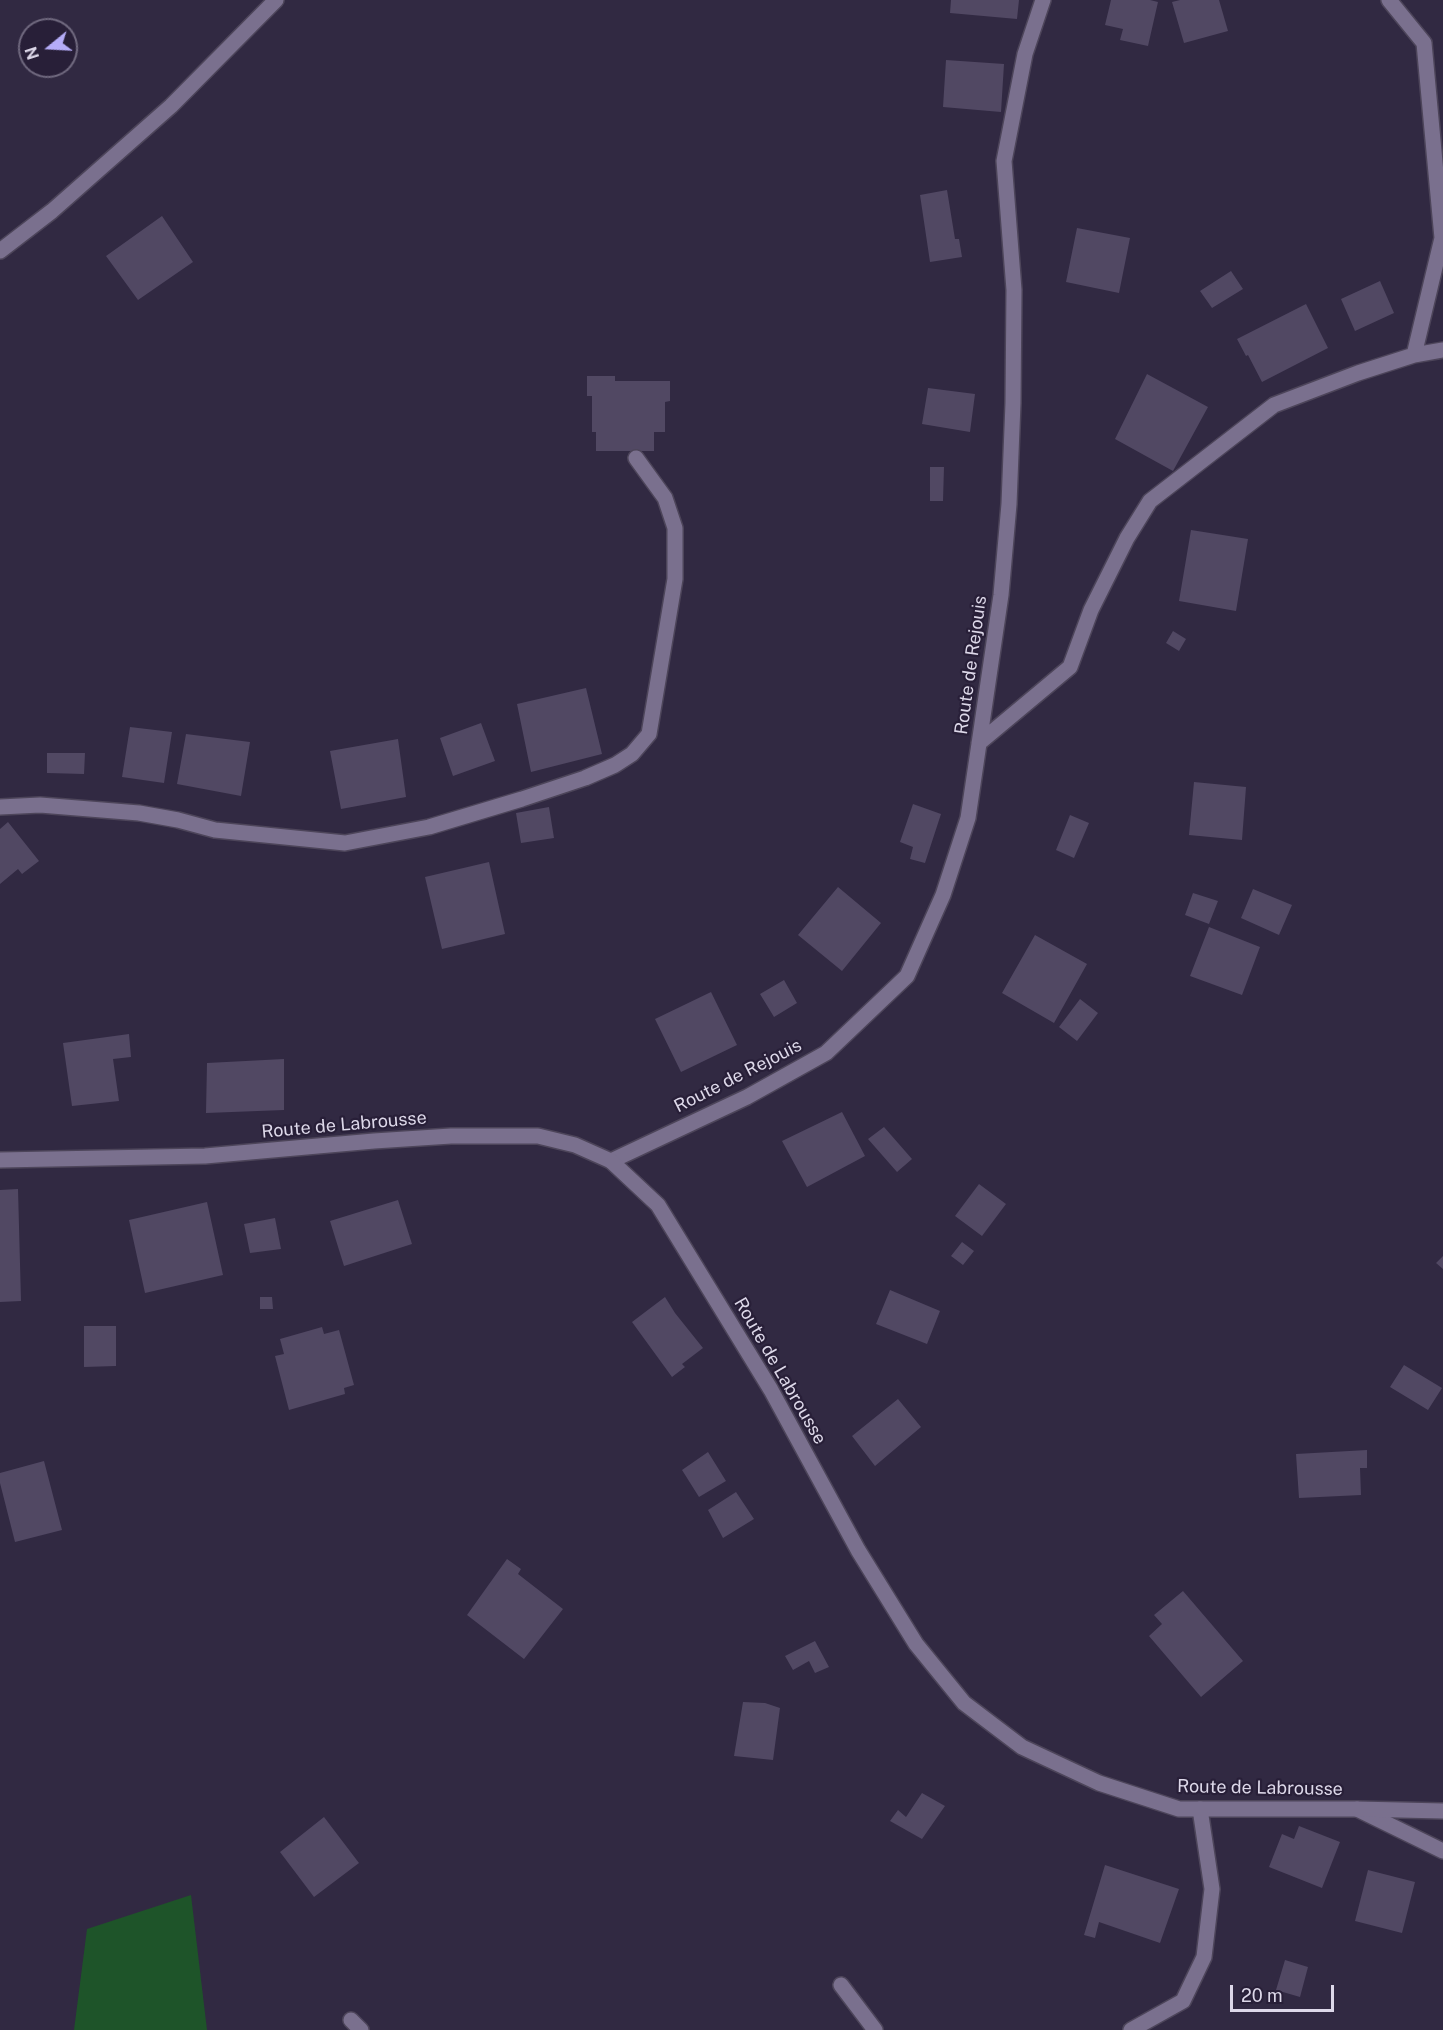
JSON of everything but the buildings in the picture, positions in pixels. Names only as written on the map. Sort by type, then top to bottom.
[{"type":"street","points":[[0,251],[51,211],[171,106],[276,0]]},
{"type":"street","name":"Route de Rejouis","points":[[611,1161],[747,1097],[826,1053],[907,976],[943,896],[968,818],[1001,595],[1009,504],[1014,290],[1004,161],[1025,54],[1043,0]]},
{"type":"street","points":[[1389,0],[1424,43],[1442,238],[1414,355]]},
{"type":"street","points":[[979,743],[1070,667],[1091,610],[1127,538],[1150,501],[1274,405],[1358,373],[1414,355],[1443,350]]},
{"type":"street","points":[[0,807],[40,805],[139,813],[178,819],[215,830],[345,843],[429,827],[522,799],[585,778],[615,765],[632,754],[649,734],[675,579],[675,528],[665,498],[636,458]]},
{"type":"street","name":"Route de Labrousse","points":[[0,1160],[205,1156],[374,1141],[461,1136],[538,1136],[575,1145],[611,1161],[658,1205],[771,1390],[858,1550],[916,1644],[964,1703],[1022,1747],[1099,1783],[1179,1809],[1443,1811]]},
{"type":"street","points":[[1131,2030],[1183,2001],[1204,1957],[1212,1889],[1200,1809]]},
{"type":"street","points":[[1357,1809],[1443,1851]]},
{"type":"street","points":[[841,1985],[875,2030]]},
{"type":"green space","points":[[191,1895],[207,2030],[74,2030],[87,1929]]}]
